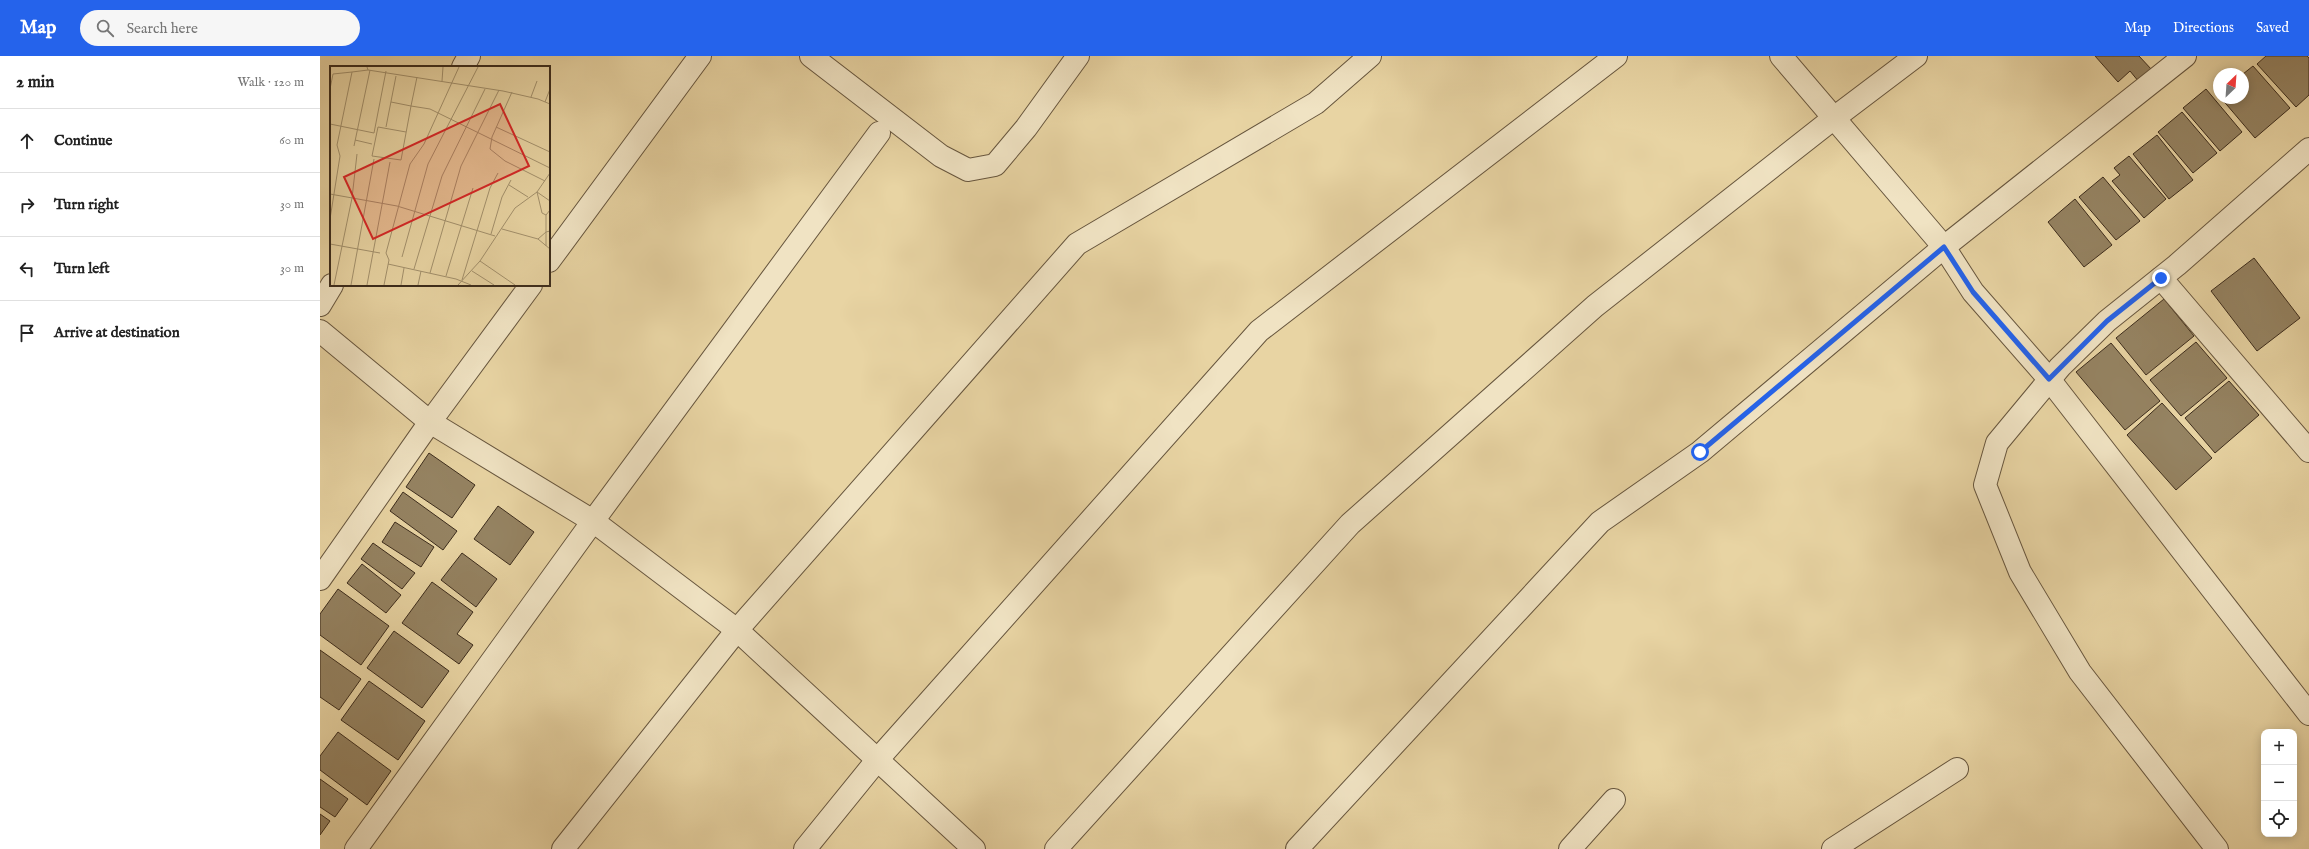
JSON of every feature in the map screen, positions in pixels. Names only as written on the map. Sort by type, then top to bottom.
[{"type":"street","points":[[464,66],[469,56]]},
{"type":"street","points":[[550,260],[700,56]]},
{"type":"street","points":[[811,56],[941,156],[968,170],[995,165],[1026,128],[1078,56]]},
{"type":"street","points":[[563,849],[737,630],[1077,244],[1316,102],[1370,56]]},
{"type":"street","points":[[805,849],[878,759],[1260,331],[1616,56]]},
{"type":"street","points":[[1781,56],[1944,247],[1973,292],[2049,379],[2309,714]]},
{"type":"street","points":[[1056,849],[1350,524],[1595,306],[1834,118],[1916,56]]},
{"type":"street","points":[[1297,849],[1600,522],[1700,452],[1944,247],[2184,56]]},
{"type":"street","points":[[356,849],[593,521],[880,133]]},
{"type":"street","points":[[2217,849],[2080,672],[2020,572],[1985,485],[1997,443],[2049,379],[2107,321],[2161,278],[2309,149]]},
{"type":"street","points":[[2161,278],[2309,451]]},
{"type":"street","points":[[320,304],[331,286]]},
{"type":"street","points":[[320,579],[430,422],[530,286]]},
{"type":"street","points":[[320,331],[430,422],[593,521],[737,630],[974,849]]},
{"type":"street","points":[[1833,849],[1957,769]]},
{"type":"street","points":[[1570,849],[1614,800]]},
{"type":"building","points":[[2095,56],[2139,56],[2152,70],[2139,82],[2130,71],[2118,82]]},
{"type":"building","points":[[2266,56],[2307,56],[2309,58],[2309,95],[2296,107],[2257,64]]},
{"type":"building","points":[[2253,66],[2290,108],[2255,138],[2226,104],[2249,104],[2249,69]]},
{"type":"building","points":[[2206,89],[2213,97],[2213,104],[2219,104],[2242,132],[2220,151],[2183,108]]},
{"type":"building","points":[[2182,112],[2217,153],[2193,173],[2158,132]]},
{"type":"building","points":[[2157,135],[2193,180],[2169,199],[2133,154]]},
{"type":"building","points":[[2129,156],[2166,199],[2144,218],[2112,181],[2120,175],[2114,168]]},
{"type":"building","points":[[2103,177],[2140,221],[2116,240],[2079,197]]},
{"type":"building","points":[[2075,199],[2112,245],[2084,267],[2048,222]]},
{"type":"building","points":[[2254,258],[2300,318],[2257,351],[2211,291]]},
{"type":"building","points":[[2164,299],[2194,336],[2146,375],[2116,338]]},
{"type":"building","points":[[2196,342],[2227,378],[2181,416],[2150,380]]},
{"type":"building","points":[[2111,343],[2160,401],[2125,430],[2076,372]]},
{"type":"building","points":[[2229,381],[2259,415],[2215,453],[2185,418]]},
{"type":"building","points":[[2162,403],[2212,458],[2176,490],[2127,435]]},
{"type":"building","points":[[429,453],[475,485],[452,518],[406,487]]},
{"type":"building","points":[[403,492],[457,531],[443,550],[390,511]]},
{"type":"building","points":[[498,506],[534,532],[510,565],[474,539]]},
{"type":"building","points":[[395,522],[434,547],[421,567],[382,542]]},
{"type":"building","points":[[373,543],[415,573],[402,589],[361,559]]},
{"type":"building","points":[[462,553],[497,579],[476,607],[441,580]]},
{"type":"building","points":[[362,564],[401,595],[386,613],[347,583]]},
{"type":"building","points":[[432,582],[473,612],[457,634],[473,645],[459,664],[402,623]]},
{"type":"building","points":[[338,589],[389,626],[361,665],[320,635],[320,614]]},
{"type":"building","points":[[394,631],[449,671],[422,708],[367,668]]},
{"type":"building","points":[[320,650],[361,679],[339,710],[320,697]]},
{"type":"building","points":[[369,681],[425,721],[398,760],[341,720]]},
{"type":"building","points":[[338,732],[391,771],[367,805],[320,770],[320,756]]},
{"type":"building","points":[[320,779],[348,799],[335,817],[320,807]]},
{"type":"building","points":[[320,814],[330,821],[320,835]]},
{"type":"route","points":[[1700,452],[1944,247],[1973,292],[2049,379],[2107,321],[2161,278]]}]
